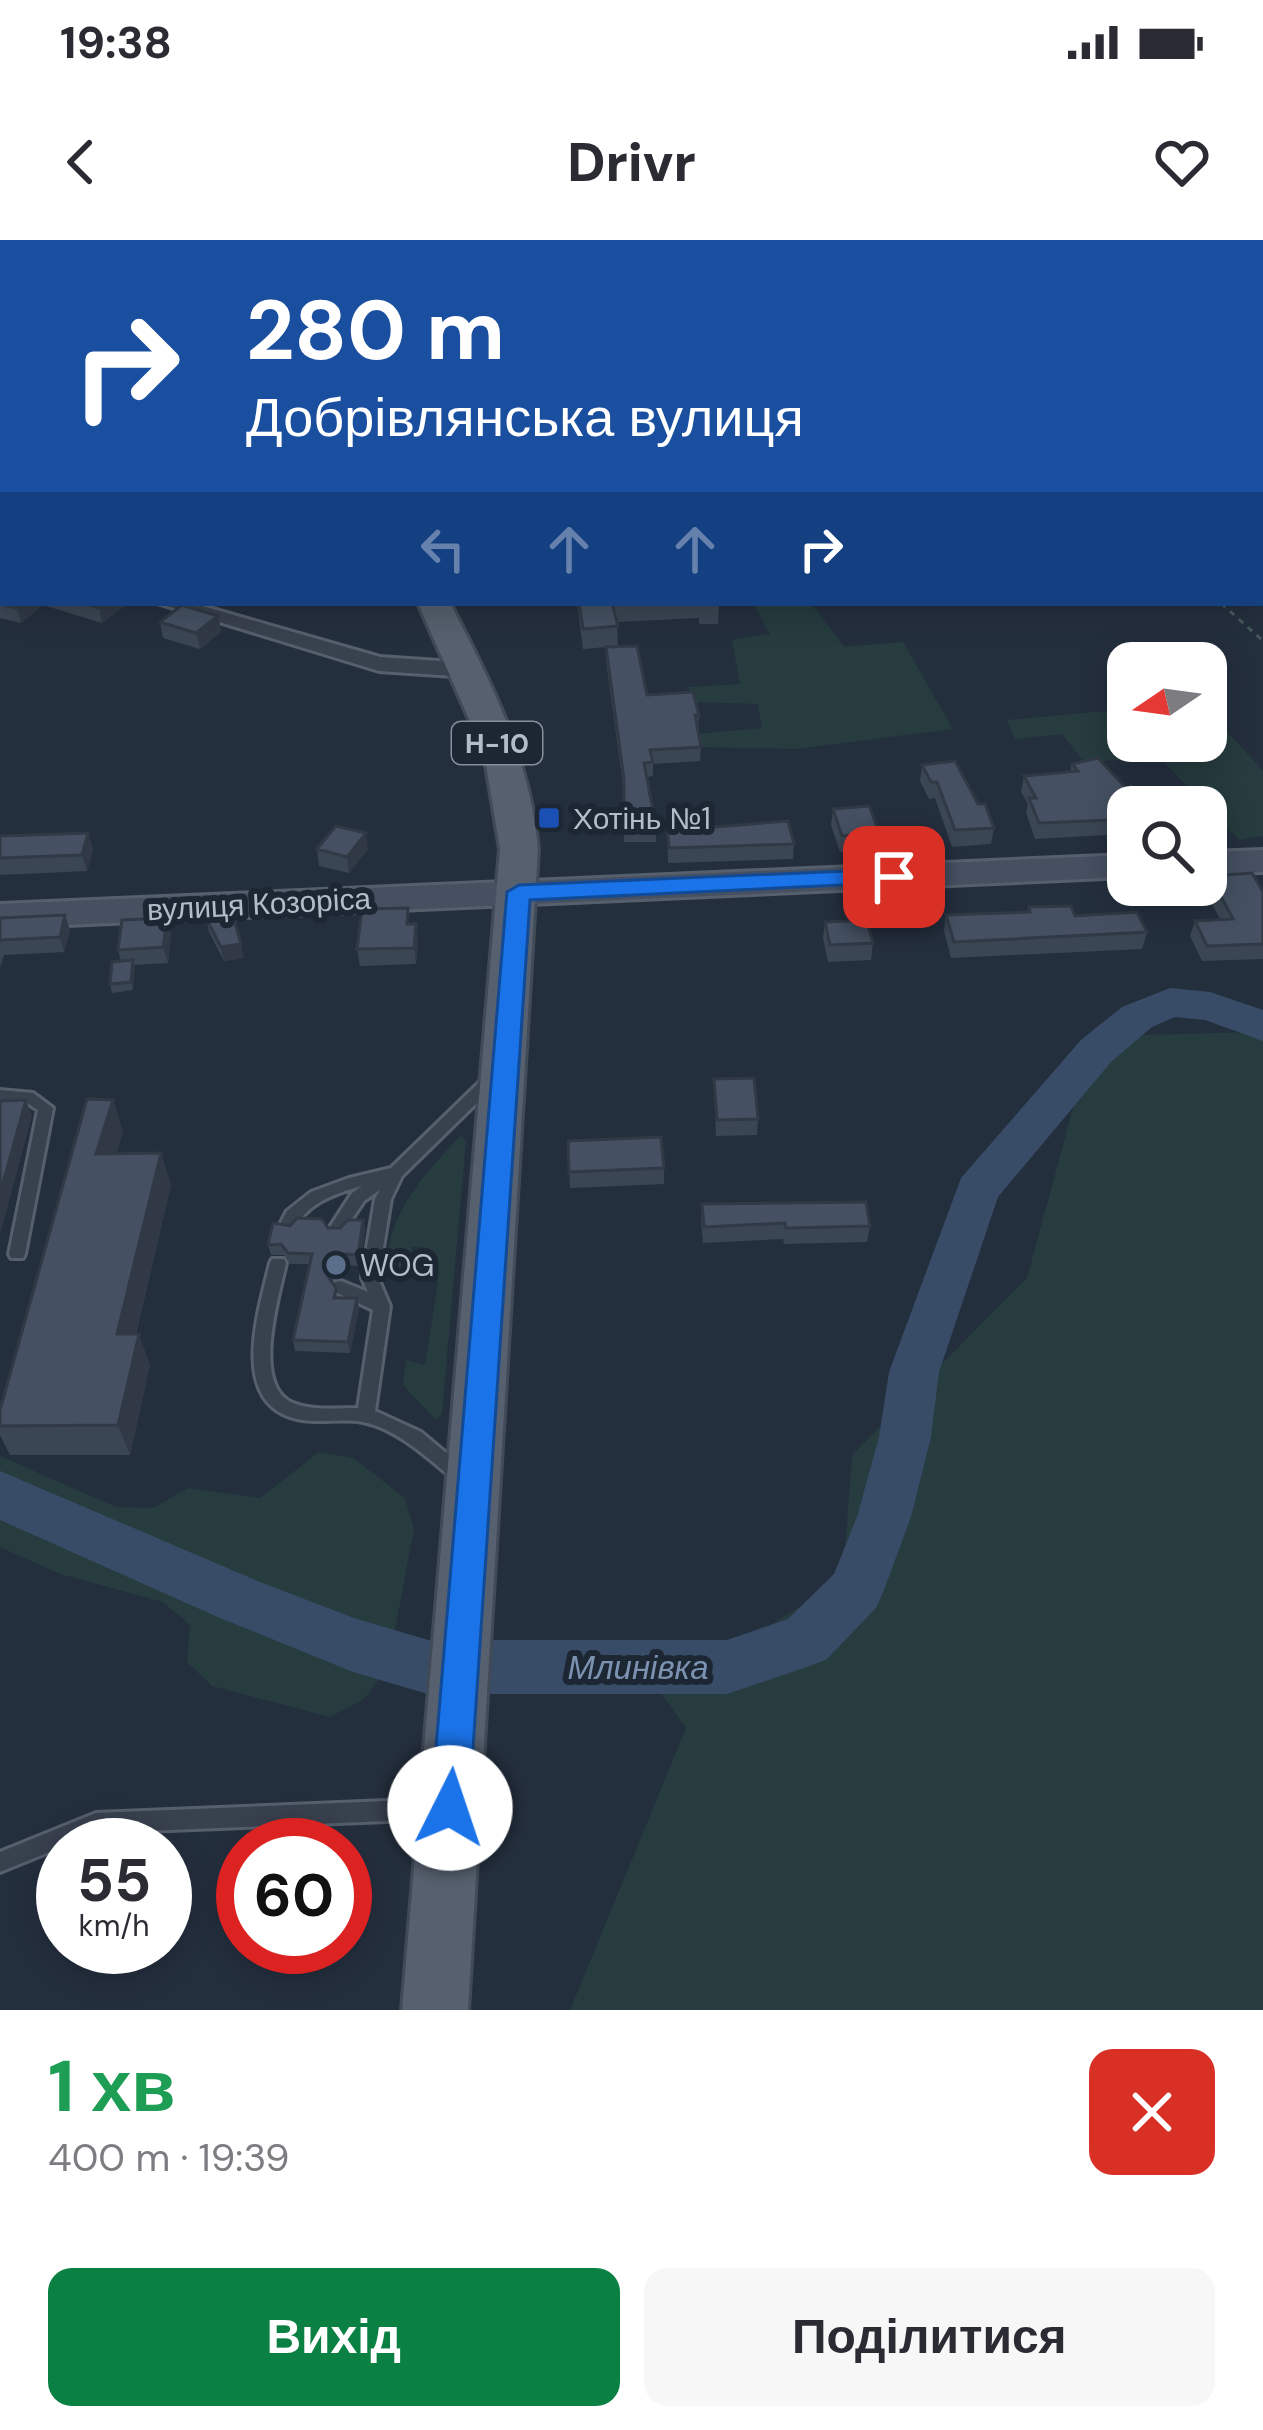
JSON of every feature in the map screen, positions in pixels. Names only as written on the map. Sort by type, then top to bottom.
[{"type":"main road","name":"Н-10","points":[[435,2010],[519,892],[515,797],[468,670],[436,606]]},
{"type":"street","points":[[178,606],[379,664],[468,670]]},
{"type":"street","points":[[1227,862],[1262,861]]},
{"type":"street","name":"вулиця Козоріса","points":[[0,916],[1107,867]]},
{"type":"lane","points":[[335,1230],[358,1197],[396,1172],[505,1067]]},
{"type":"lane","points":[[0,1095],[28,1097],[46,1108],[16,1254]]},
{"type":"lane","points":[[286,1228],[300,1205],[396,1172]]},
{"type":"lane","points":[[366,1415],[382,1306],[370,1277],[383,1199],[396,1172]]},
{"type":"lane","points":[[278,1263],[261,1361],[269,1396],[285,1409],[366,1415],[415,1437],[474,1486]]},
{"type":"lane","points":[[341,1288],[382,1306]]},
{"type":"lane","points":[[0,1862],[96,1822],[450,1808]]},
{"type":"path","points":[[1224,606],[1263,641]]},
{"type":"green space","points":[[755,606],[813,606],[844,647],[903,642],[953,729],[796,749],[693,747],[696,734],[762,728],[758,704],[692,702],[688,687],[740,684],[732,640],[770,634]]},
{"type":"green space","points":[[1107,711],[1107,761],[1084,762],[1062,734],[1015,739],[1007,720]]},
{"type":"green space","points":[[1227,731],[1263,771],[1263,836],[1239,840],[1227,828],[1227,786],[1187,786],[1164,762],[1227,762]]},
{"type":"green space","points":[[1140,1035],[1263,1035],[1263,2010],[570,2010],[686,1728],[661,1693],[843,1580],[852,1455],[1027,1278],[1079,1086]]},
{"type":"green space","points":[[461,1136],[466,1140],[442,1414],[436,1420],[403,1385],[406,1360],[425,1365],[438,1282],[419,1276],[429,1248],[412,1247],[413,1274],[390,1265],[389,1248],[411,1195]]},
{"type":"green space","points":[[319,1452],[353,1458],[405,1498],[414,1529],[388,1667],[364,1699],[330,1717],[212,1686],[187,1662],[190,1625],[163,1602],[60,1574],[0,1547],[0,1456],[116,1507],[153,1508],[188,1488],[260,1498]]},
{"type":"building","points":[[181,606],[218,616],[196,633],[160,622]]},
{"type":"building","points":[[579,606],[613,606],[618,626],[583,629]]},
{"type":"building","points":[[637,646],[647,695],[693,692],[701,747],[650,750],[653,762],[644,763],[656,827],[624,828],[624,779],[606,647]]},
{"type":"building","points":[[1098,758],[1124,786],[1107,786],[1107,820],[1039,823],[1029,798],[1036,798],[1024,776],[1078,771],[1072,764]]},
{"type":"building","points":[[955,761],[978,804],[985,804],[994,828],[955,830],[937,782],[931,782],[922,765]]},
{"type":"building","points":[[869,806],[879,832],[842,836],[833,809]]},
{"type":"building","points":[[788,821],[794,844],[669,848],[667,823],[702,823],[702,828]]},
{"type":"building","points":[[336,826],[366,833],[347,857],[317,849]]},
{"type":"building","points":[[88,833],[82,855],[0,858],[0,836]]},
{"type":"building","points":[[1252,873],[1263,892],[1263,944],[1207,946],[1195,921],[1233,919],[1226,906],[1227,875]]},
{"type":"building","points":[[1071,906],[1075,916],[1137,912],[1147,932],[954,942],[946,915],[1030,912],[1029,907]]},
{"type":"building","points":[[408,908],[407,924],[416,924],[414,948],[357,949],[362,909]]},
{"type":"building","points":[[232,913],[241,944],[221,947],[206,918]]},
{"type":"building","points":[[65,915],[60,937],[0,940],[0,918]]},
{"type":"building","points":[[167,918],[163,947],[118,950],[122,920]]},
{"type":"building","points":[[867,920],[873,943],[830,945],[825,922]]},
{"type":"building","points":[[133,960],[131,982],[110,984],[112,962]]},
{"type":"building","points":[[754,1078],[758,1119],[717,1120],[714,1079]]},
{"type":"building","points":[[87,1099],[113,1100],[96,1154],[161,1153],[117,1334],[139,1334],[118,1425],[0,1426],[0,1410]]},
{"type":"building","points":[[26,1100],[0,1194],[0,1101]]},
{"type":"building","points":[[661,1137],[664,1168],[569,1172],[568,1141]]},
{"type":"building","points":[[866,1202],[870,1226],[786,1228],[785,1223],[704,1227],[702,1204]]},
{"type":"building","points":[[297,1218],[322,1219],[328,1228],[363,1220],[358,1255],[343,1254],[341,1266],[332,1267],[327,1275],[336,1288],[334,1298],[357,1298],[348,1342],[293,1340],[312,1254],[288,1253],[281,1244],[268,1245],[273,1223],[290,1226]]},
{"type":"waterway","name":"Млинівка","points":[[0,1495],[240,1600],[353,1645],[428,1667],[727,1667],[807,1640],[856,1590],[884,1517],[905,1437],[914,1372],[977,1190],[1096,1051],[1137,1017],[1170,1002],[1210,1006],[1263,1026]]},
{"type":"place","name":"Хотінь №1","points":[[549,818]]},
{"type":"place","name":"WOG","points":[[336,1265]]},
{"type":"route","points":[[450,1808],[519,892],[894,877]]}]
